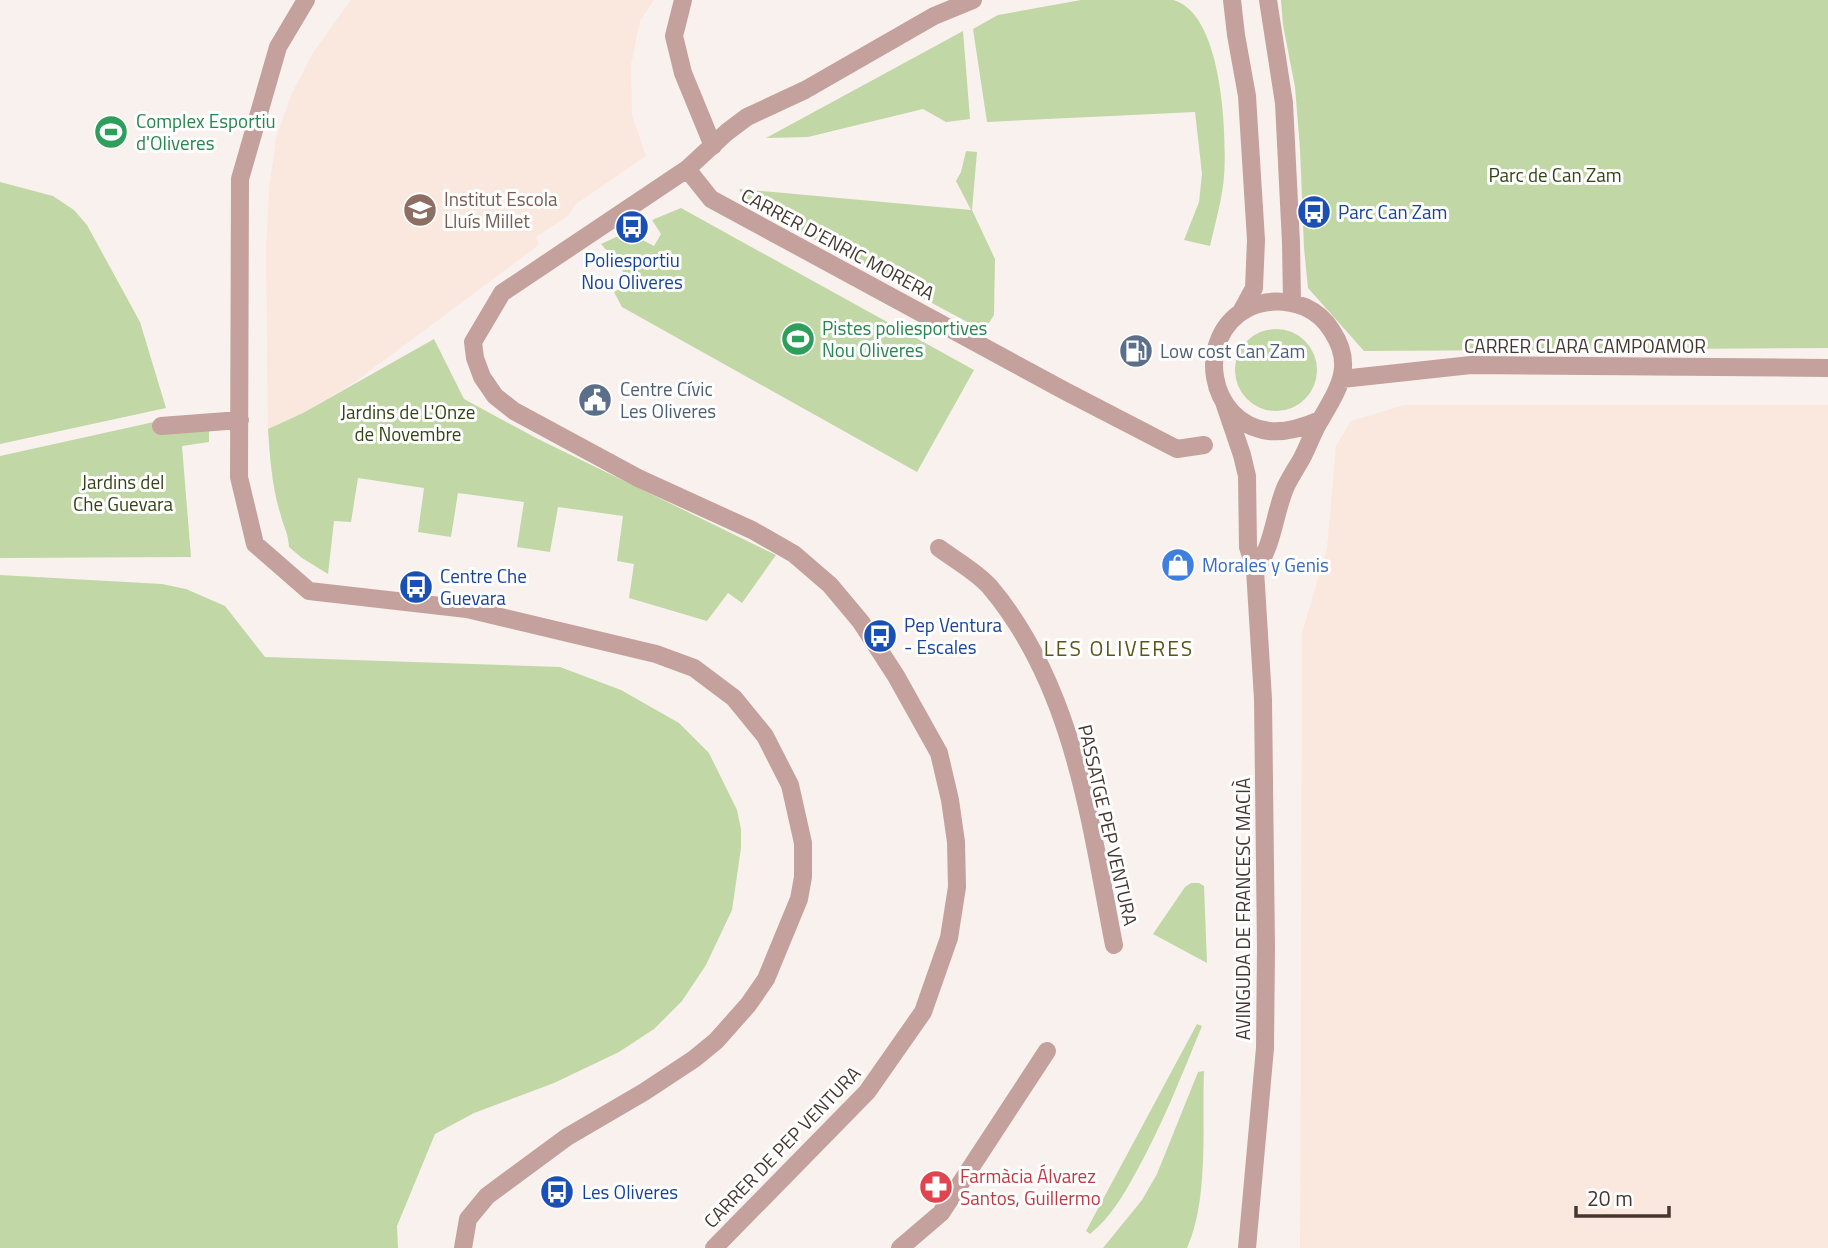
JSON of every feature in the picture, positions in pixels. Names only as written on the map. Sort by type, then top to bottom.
[{"type":"street","points":[[306,0],[278,47],[240,179],[239,477],[255,544],[309,591],[467,609],[656,653],[694,668],[734,698],[765,736],[790,785],[803,843],[803,877],[789,928],[766,979],[729,1027],[694,1059],[567,1137],[487,1196],[468,1219],[463,1248]]},
{"type":"street","points":[[683,0],[674,36],[683,73],[713,146]]},
{"type":"street","name":"CARRER DE PEP VENTURA","points":[[714,1248],[867,1092],[923,1012],[949,939],[957,887],[956,842],[939,754],[867,631],[830,585],[794,554],[752,530],[638,478],[514,411],[495,396],[482,377],[473,342],[502,293],[687,169],[747,117],[805,90],[934,16],[973,0]]},
{"type":"street","points":[[1232,0],[1247,96],[1256,240],[1254,288],[1241,312]]},
{"type":"street","points":[[1268,0],[1284,103],[1292,302]]},
{"type":"street","name":"CARRER D'ENRIC MORERA","points":[[687,169],[711,200],[1065,391],[1177,449],[1204,445]]},
{"type":"street","points":[[1255,569],[1267,555],[1272,529],[1287,485],[1320,420],[1334,399],[1342,379],[1343,359],[1338,339],[1326,322],[1311,310],[1292,302],[1274,301],[1257,304],[1241,312],[1227,325],[1217,342],[1212,362],[1216,389],[1224,402],[1241,420],[1267,431],[1287,431],[1320,420]]},
{"type":"street","name":"CARRER CLARA CAMPOAMOR","points":[[1342,379],[1471,365],[1828,368]]},
{"type":"street","name":"AVINGUDA DE FRANCESC MACIÀ","points":[[1224,402],[1247,476],[1248,547],[1255,569],[1263,699],[1266,948],[1261,1109],[1247,1248]]},
{"type":"street","points":[[161,426],[240,421]]},
{"type":"street","name":"PASSATGE PEP VENTURA","points":[[939,548],[989,585],[1032,646],[1071,738],[1114,945]]},
{"type":"street","points":[[900,1248],[941,1213],[1047,1051]]},
{"type":"shaded area","name":"Institut Escola Lluís Millet","points":[[351,0],[654,0],[640,21],[631,65],[632,115],[646,156],[576,204],[568,216],[536,237],[539,245],[355,382],[303,413],[268,429],[266,251],[269,190],[276,138],[291,95],[314,51]]},
{"type":"shaded area","points":[[1404,405],[1828,405],[1828,1248],[1300,1248],[1302,633],[1327,548],[1336,446],[1351,421]]},
{"type":"green space","points":[[1081,0],[1173,0],[1190,10],[1202,27],[1212,51],[1218,78],[1225,158],[1223,186],[1210,246],[1184,240],[1199,202],[1202,174],[1195,112],[987,122],[973,29],[998,15]]},
{"type":"green space","name":"Parc de Can Zam","points":[[1281,0],[1828,0],[1828,348],[1364,351],[1308,288],[1295,87]]},
{"type":"green space","points":[[963,31],[970,119],[946,122],[923,109],[808,137],[766,138]]},
{"type":"green space","points":[[966,151],[977,152],[972,210],[995,259],[994,315],[984,331],[746,203],[739,189],[971,210],[956,181]]},
{"type":"green space","points":[[0,182],[53,196],[74,210],[87,225],[140,322],[166,408],[0,444]]},
{"type":"green space","name":"Pistes poliesportives Nou Oliveres","points":[[681,208],[974,370],[917,472],[622,307],[614,292],[628,284],[621,267],[601,244],[627,232],[654,246],[661,234],[652,220]]},
{"type":"green space","points":[[1276,329],[1292,332],[1305,341],[1314,354],[1317,370],[1314,386],[1305,399],[1292,408],[1276,411],[1260,408],[1247,399],[1238,386],[1235,370],[1238,354],[1247,341],[1260,332]]},
{"type":"green space","name":"Jardins de L'Onze de Novembre","points":[[434,339],[464,399],[536,438],[776,555],[742,603],[728,593],[707,621],[629,598],[634,564],[617,561],[623,516],[558,507],[550,552],[517,547],[524,502],[458,493],[451,537],[418,532],[424,488],[358,478],[351,522],[334,521],[328,574],[289,547],[273,484],[268,429],[303,413]]},
{"type":"green space","name":"Jardins del Che Guevara","points":[[172,418],[209,431],[209,442],[182,446],[191,557],[0,558],[0,456]]},
{"type":"green space","points":[[0,575],[162,584],[186,589],[225,606],[265,657],[560,667],[621,690],[679,723],[709,753],[737,810],[741,848],[732,910],[706,965],[682,1001],[654,1029],[619,1052],[554,1083],[474,1113],[435,1134],[397,1226],[398,1248],[0,1248]]},
{"type":"green space","points":[[1191,883],[1204,886],[1207,963],[1153,934],[1185,887]]},
{"type":"green space","points":[[1197,1024],[1202,1026],[1145,1156],[1116,1206],[1090,1234],[1086,1231]]},
{"type":"green space","points":[[1204,1071],[1202,1185],[1194,1229],[1187,1248],[1103,1248],[1142,1200],[1157,1174],[1198,1072]]},
{"type":"place","name":"Complex Esportiu d'Oliveres","points":[[111,132]]},
{"type":"place","name":"Institut Escola Lluís Millet","points":[[420,210]]},
{"type":"place","name":"Parc Can Zam","points":[[1314,212]]},
{"type":"place","name":"Poliesportiu Nou Oliveres","points":[[632,227]]},
{"type":"place","name":"Pistes poliesportives Nou Oliveres","points":[[798,339]]},
{"type":"place","name":"Low cost Can Zam","points":[[1136,351]]},
{"type":"place","name":"Centre Cívic Les Oliveres","points":[[595,400]]},
{"type":"place","name":"Morales y Genis","points":[[1178,565]]},
{"type":"place","name":"Centre Che Guevara","points":[[416,587]]},
{"type":"place","name":"Pep Ventura - Escales","points":[[880,636]]},
{"type":"place","name":"Farmàcia Álvarez Santos, Guillermo","points":[[936,1187]]},
{"type":"place","name":"Les Oliveres","points":[[557,1192]]},
{"type":"district","name":"LES OLIVERES","points":[[1119,649]]}]
